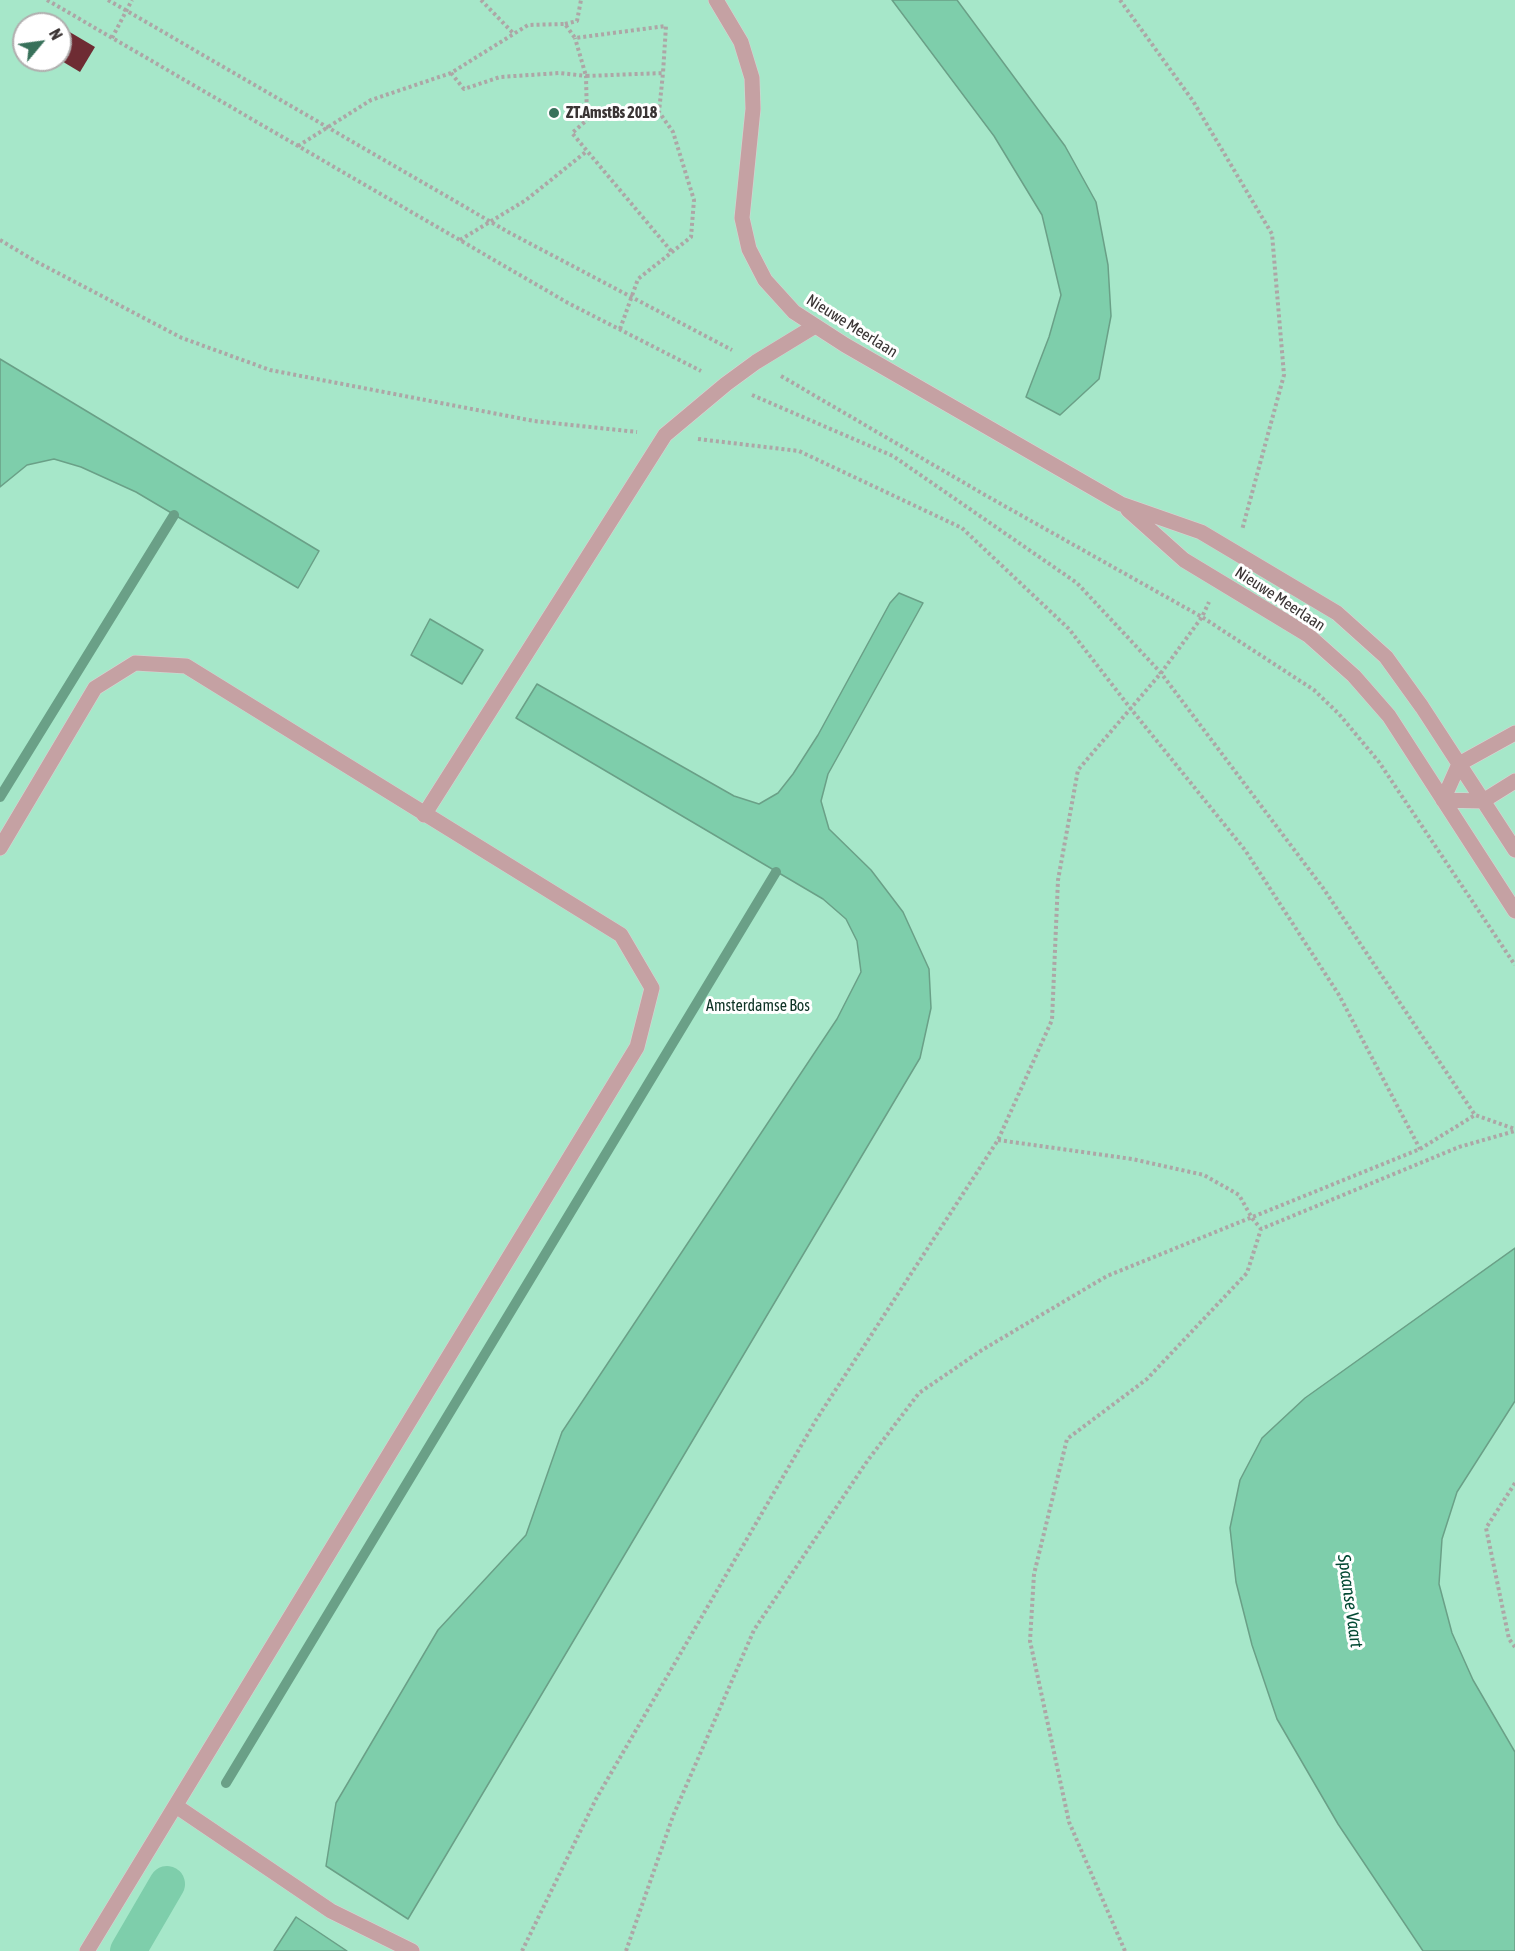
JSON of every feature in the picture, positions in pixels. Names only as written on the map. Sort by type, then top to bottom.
[{"type":"street","name":"Nieuwe Meerlaan","points":[[716,0],[741,42],[752,78],[753,109],[742,218],[749,249],[765,280],[794,312],[845,345],[1121,504],[1201,532],[1337,613],[1386,657],[1422,707],[1515,850]]},
{"type":"street","points":[[424,815],[665,435],[756,362],[815,326]]},
{"type":"street","name":"Nieuwe Meerlaan","points":[[1121,504],[1184,560],[1308,635],[1354,676],[1389,716],[1515,910]]},
{"type":"street","points":[[0,848],[95,688],[135,663],[186,666],[621,935],[652,988],[637,1047],[87,1951]]},
{"type":"street","points":[[1515,733],[1459,764],[1443,800],[1483,801],[1515,782]]},
{"type":"street","points":[[176,1806],[331,1911],[412,1951]]},
{"type":"path","points":[[47,0],[568,303],[726,384],[893,456],[1077,584],[1161,673],[1323,888],[1475,1115],[1515,1130]]},
{"type":"path","points":[[112,38],[132,0]]},
{"type":"path","points":[[481,0],[514,34]]},
{"type":"path","points":[[298,146],[371,100],[451,73],[528,24],[565,24],[577,21],[580,0]]},
{"type":"path","points":[[1120,0],[1193,101],[1272,234],[1284,375],[1236,552]]},
{"type":"path","points":[[565,24],[574,38],[586,75],[587,120],[572,133],[672,252]]},
{"type":"path","points":[[574,38],[666,26],[659,112],[672,132],[694,200],[691,237],[638,279],[620,329]]},
{"type":"path","points":[[451,73],[464,90],[500,77],[560,73],[586,75],[663,73]]},
{"type":"path","points":[[460,240],[526,200],[587,151]]},
{"type":"path","points":[[0,240],[35,261],[182,338],[270,370],[534,421],[799,451],[962,528],[1069,629],[1245,850],[1339,995],[1420,1149]]},
{"type":"path","points":[[522,1951],[596,1799],[816,1420],[998,1140],[1052,1020],[1058,880],[1078,770],[1161,673],[1202,617],[1219,581]]},
{"type":"path","points":[[1339,714],[1379,762],[1515,965]]},
{"type":"path","points":[[626,1951],[673,1816],[753,1630],[868,1460],[919,1393],[982,1350],[1107,1276],[1420,1149],[1475,1115]]},
{"type":"path","points":[[1125,1951],[1069,1822],[1030,1641],[1034,1574],[1067,1439],[1147,1379],[1247,1273],[1261,1229],[1459,1147],[1515,1130]]},
{"type":"path","points":[[998,1140],[1132,1159],[1204,1175],[1239,1195],[1261,1229]]},
{"type":"path","points":[[1515,1483],[1486,1528],[1509,1639],[1515,1647]]},
{"type":"green space","name":"Amsterdamse Bos","points":[[0,0],[1515,0],[1515,1951],[0,1951]]},
{"type":"water","points":[[892,0],[957,0],[1065,146],[1096,202],[1108,265],[1111,316],[1099,379],[1060,415],[1026,397],[1049,337],[1061,295],[1042,215],[994,136]]},
{"type":"water","points":[[0,359],[319,551],[298,588],[136,492],[81,467],[54,459],[27,465],[0,487]]},
{"type":"water","points":[[899,593],[923,603],[828,774],[821,801],[829,829],[871,870],[903,912],[929,969],[931,1008],[920,1058],[408,1919],[326,1866],[336,1803],[438,1630],[526,1535],[562,1432],[837,1019],[861,972],[857,941],[846,919],[823,899],[516,718],[537,684],[734,796],[759,804],[778,793],[793,774],[818,735],[890,603]]},
{"type":"water","points":[[430,619],[483,650],[462,684],[411,655]]},
{"type":"water","name":"Spaanse Vaart","points":[[1515,1248],[1515,1401],[1457,1492],[1442,1539],[1439,1584],[1452,1633],[1473,1680],[1515,1752],[1515,1951],[1423,1951],[1338,1824],[1277,1719],[1252,1645],[1236,1582],[1230,1528],[1240,1480],[1262,1438],[1305,1398]]},
{"type":"water","points":[[296,1917],[347,1951],[274,1951]]},
{"type":"building","points":[[72,33],[95,47],[80,72],[72,67]]},
{"type":"waterway","points":[[0,797],[174,515]]},
{"type":"waterway","points":[[226,1783],[776,872]]},
{"type":"waterway","points":[[128,1951],[167,1884]]},
{"type":"place","name":"ZT.AmstBs 2018","points":[[554,113]]}]
